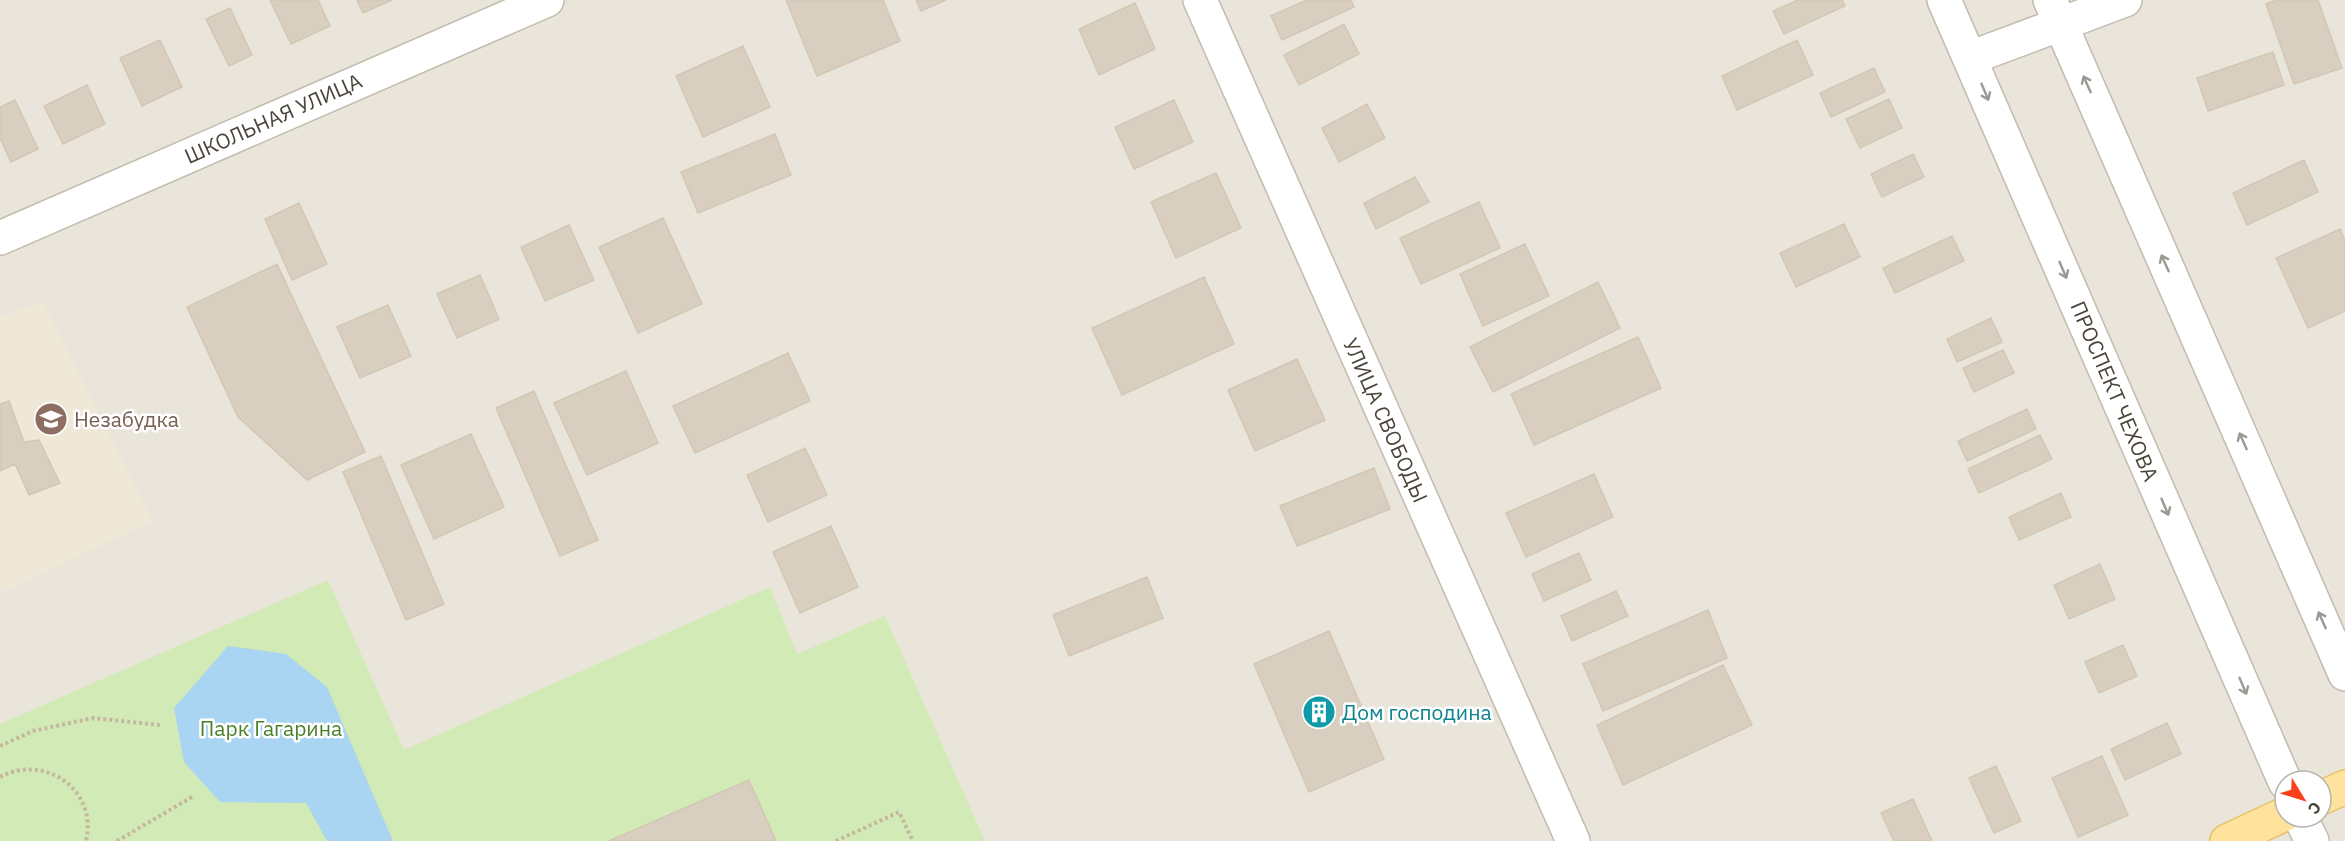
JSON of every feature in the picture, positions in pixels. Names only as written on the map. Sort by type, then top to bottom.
[{"type":"main road","points":[[2227,841],[2273,820]]},
{"type":"street","name":"ШКОЛЬНАЯ УЛИЦА","points":[[0,238],[495,10],[547,0]]},
{"type":"street","name":"УЛИЦА СВОБОДЫ","points":[[1200,0],[1573,841]]},
{"type":"street","name":"ПРОСПЕКТ ЧЕХОВА","points":[[1944,0],[2279,769]]},
{"type":"street","points":[[1970,58],[2056,12],[2125,0]]},
{"type":"street","points":[[2056,12],[2345,674]]},
{"type":"path","points":[[0,746],[33,731],[93,718],[160,725]]},
{"type":"path","points":[[0,777],[11,771],[30,768],[49,771],[66,780],[79,794],[87,811],[89,831],[86,841]]},
{"type":"path","points":[[117,841],[192,797]]},
{"type":"path","points":[[836,841],[899,812],[913,841]]},
{"type":"shaded area","points":[[0,0],[2345,0],[2345,841],[0,841]]},
{"type":"shaded area","name":"Незабудка","points":[[42,301],[153,521],[0,593],[0,318]]},
{"type":"green space","name":"Парк Гагарина","points":[[328,580],[404,750],[770,587],[797,654],[885,616],[985,841],[0,841],[0,724]]},
{"type":"water","points":[[228,646],[286,654],[327,687],[393,841],[327,841],[306,803],[220,802],[184,762],[174,708]]},
{"type":"building","points":[[270,0],[318,0],[330,26],[291,44]]},
{"type":"building","points":[[357,0],[392,0],[363,13]]},
{"type":"building","points":[[786,0],[883,0],[900,41],[817,76]]},
{"type":"building","points":[[916,0],[946,0],[921,11]]},
{"type":"building","points":[[1307,0],[1351,0],[1354,7],[1282,40],[1271,16]]},
{"type":"building","points":[[1798,0],[1842,0],[1845,6],[1784,34],[1773,11]]},
{"type":"building","points":[[2277,0],[2318,0],[2342,68],[2294,84],[2266,4]]},
{"type":"building","points":[[1135,3],[1155,49],[1099,75],[1079,29]]},
{"type":"building","points":[[230,8],[252,55],[229,66],[206,19]]},
{"type":"building","points":[[1344,24],[1359,54],[1299,85],[1284,55]]},
{"type":"building","points":[[160,40],[182,87],[142,106],[120,58]]},
{"type":"building","points":[[1797,40],[1813,75],[1737,110],[1722,76]]},
{"type":"building","points":[[743,46],[770,107],[703,137],[676,76]]},
{"type":"building","points":[[2273,52],[2284,85],[2208,111],[2197,78]]},
{"type":"building","points":[[1874,68],[1885,92],[1831,117],[1820,93]]},
{"type":"building","points":[[87,85],[105,124],[63,144],[44,106]]},
{"type":"building","points":[[1889,99],[1902,128],[1860,148],[1846,119]]},
{"type":"building","points":[[15,100],[38,149],[11,162],[0,138],[0,107]]},
{"type":"building","points":[[1174,100],[1193,142],[1134,169],[1115,127]]},
{"type":"building","points":[[1367,104],[1385,138],[1339,162],[1322,128]]},
{"type":"building","points":[[775,134],[791,175],[698,213],[681,172]]},
{"type":"building","points":[[1913,154],[1924,177],[1882,197],[1871,174]]},
{"type":"building","points":[[2304,160],[2318,192],[2247,225],[2233,193]]},
{"type":"building","points":[[1216,173],[1241,228],[1176,258],[1151,202]]},
{"type":"building","points":[[1415,177],[1429,202],[1376,229],[1364,203]]},
{"type":"building","points":[[1479,202],[1500,248],[1421,284],[1400,238]]},
{"type":"building","points":[[299,203],[327,264],[292,280],[265,219]]},
{"type":"building","points":[[663,218],[702,304],[638,333],[599,247]]},
{"type":"building","points":[[1844,224],[1860,257],[1796,287],[1780,253]]},
{"type":"building","points":[[569,225],[594,280],[545,301],[521,247]]},
{"type":"building","points":[[2340,229],[2345,241],[2345,311],[2308,328],[2276,258]]},
{"type":"building","points":[[1952,236],[1964,261],[1895,293],[1883,268]]},
{"type":"building","points":[[1525,244],[1549,296],[1483,326],[1460,274]]},
{"type":"building","points":[[277,264],[365,452],[307,480],[238,417],[187,307]]},
{"type":"building","points":[[480,275],[499,319],[457,338],[437,294]]},
{"type":"building","points":[[1204,277],[1234,344],[1122,395],[1092,328]]},
{"type":"building","points":[[1598,282],[1620,328],[1493,392],[1470,347]]},
{"type":"building","points":[[388,305],[411,356],[360,378],[337,327]]},
{"type":"building","points":[[1991,318],[2002,342],[1957,362],[1947,339]]},
{"type":"building","points":[[1638,337],[1661,388],[1534,445],[1511,394]]},
{"type":"building","points":[[2003,350],[2014,373],[1974,392],[1963,368]]},
{"type":"building","points":[[788,353],[810,401],[695,453],[673,406]]},
{"type":"building","points":[[1297,359],[1325,420],[1255,451],[1228,390]]},
{"type":"building","points":[[626,371],[658,443],[587,475],[554,403]]},
{"type":"building","points":[[534,391],[598,540],[560,556],[496,408]]},
{"type":"building","points":[[9,401],[24,442],[39,440],[60,483],[29,495],[15,464],[0,471],[0,404]]},
{"type":"building","points":[[2027,409],[2036,429],[1967,461],[1958,441]]},
{"type":"building","points":[[471,434],[504,507],[434,539],[401,465]]},
{"type":"building","points":[[2040,435],[2052,459],[1979,493],[1968,469]]},
{"type":"building","points":[[805,448],[827,495],[768,522],[747,475]]},
{"type":"building","points":[[381,456],[444,604],[406,620],[343,472]]},
{"type":"building","points":[[1374,468],[1390,509],[1297,546],[1280,506]]},
{"type":"building","points":[[1594,474],[1613,517],[1526,557],[1506,513]]},
{"type":"building","points":[[2061,493],[2071,517],[2019,540],[2009,517]]},
{"type":"building","points":[[831,526],[858,587],[800,613],[773,552]]},
{"type":"building","points":[[1579,553],[1591,580],[1544,601],[1532,574]]},
{"type":"building","points":[[2100,564],[2115,599],[2069,619],[2054,585]]},
{"type":"building","points":[[1147,577],[1163,618],[1069,656],[1053,615]]},
{"type":"building","points":[[1616,591],[1628,616],[1572,641],[1561,616]]},
{"type":"building","points":[[1708,610],[1727,658],[1603,711],[1583,664]]},
{"type":"building","name":"Дом господина","points":[[1329,631],[1384,759],[1309,792],[1254,664]]},
{"type":"building","points":[[2123,645],[2137,676],[2099,693],[2085,662]]},
{"type":"building","points":[[1723,665],[1752,725],[1623,785],[1597,725]]},
{"type":"building","points":[[2167,723],[2181,754],[2125,780],[2111,749]]},
{"type":"building","points":[[2102,756],[2128,815],[2078,837],[2052,778]]},
{"type":"building","points":[[1996,766],[2021,821],[1994,833],[1969,778]]},
{"type":"building","points":[[749,780],[776,841],[609,841]]},
{"type":"building","points":[[1913,799],[1932,841],[1894,841],[1881,813]]},
{"type":"place","name":"Незабудка","points":[[51,419]]},
{"type":"place","name":"Дом господина","points":[[1319,712]]}]
